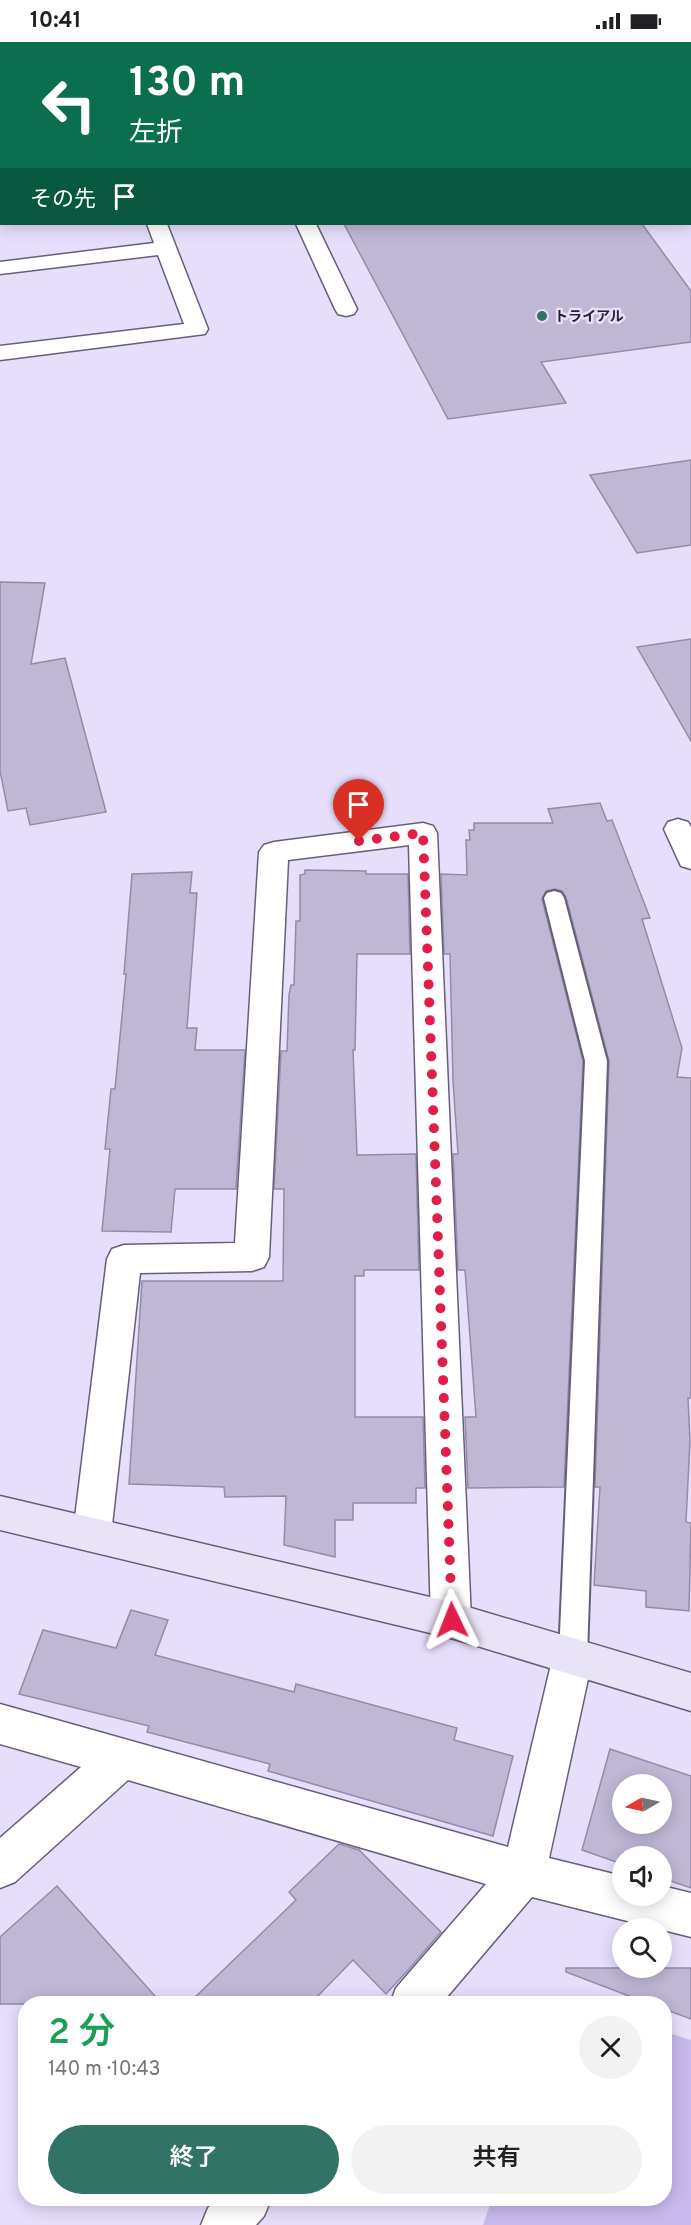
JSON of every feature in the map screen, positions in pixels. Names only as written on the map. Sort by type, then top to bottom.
[{"type":"street","points":[[0,353],[197,329],[157,225]]},
{"type":"street","points":[[306,225],[346,309]]},
{"type":"street","points":[[0,268],[167,248]]},
{"type":"street","points":[[678,829],[691,859]]},
{"type":"street","points":[[92,1534],[124,1259],[252,1257],[274,852],[423,833],[452,1620]]},
{"type":"street","points":[[0,1513],[452,1620],[691,1692]]},
{"type":"street","points":[[419,1996],[524,1873],[573,1656]]},
{"type":"street","points":[[0,1724],[524,1873],[691,1915]]},
{"type":"street","points":[[0,1867],[122,1758]]},
{"type":"street","points":[[225,2225],[241,2206]]},
{"type":"lane","points":[[554,898],[596,1061],[573,1656]]},
{"type":"shaded area","points":[[672,2034],[691,2040],[691,2225],[483,2225],[490,2206],[672,2206]]},
{"type":"building","name":"トライアル","points":[[345,225],[643,225],[691,291],[691,342],[541,362],[566,403],[448,419]]},
{"type":"building","points":[[691,460],[691,545],[637,553],[590,475]]},
{"type":"building","points":[[0,582],[45,583],[31,664],[65,658],[106,812],[30,825],[26,808],[8,811],[0,771]]},
{"type":"building","points":[[691,639],[691,741],[637,647]]},
{"type":"building","points":[[600,803],[607,821],[612,820],[650,918],[642,919],[682,1048],[677,1077],[691,1078],[691,1398],[688,1398],[690,1441],[686,1522],[691,1523],[689,1611],[646,1607],[646,1591],[594,1585],[600,1487],[595,1487],[609,1061],[566,897],[562,891],[555,889],[546,891],[542,899],[583,1061],[564,1487],[468,1488],[465,1417],[476,1417],[465,1270],[458,1270],[453,1154],[458,1154],[453,1081],[450,954],[444,954],[441,874],[467,875],[466,840],[470,840],[469,830],[474,830],[474,823],[553,823],[548,809]]},
{"type":"building","points":[[305,870],[408,874],[410,954],[357,954],[355,1050],[353,1050],[357,1155],[416,1154],[419,1270],[364,1270],[364,1276],[355,1276],[355,1417],[423,1417],[425,1488],[416,1488],[416,1503],[353,1503],[353,1520],[335,1520],[335,1557],[284,1545],[286,1496],[225,1497],[224,1487],[129,1484],[142,1281],[283,1281],[284,1189],[274,1189],[281,1051],[287,1051],[289,995],[291,985],[294,985],[296,921],[300,921],[300,875],[305,874]]},
{"type":"building","points":[[192,872],[190,893],[197,893],[187,1028],[197,1028],[195,1050],[245,1050],[236,1189],[175,1189],[171,1232],[102,1231],[110,1149],[105,1149],[111,1089],[115,1089],[126,974],[124,974],[132,874]]},
{"type":"building","points":[[131,1610],[168,1620],[155,1655],[294,1692],[296,1684],[457,1728],[454,1740],[513,1756],[493,1836],[268,1771],[270,1764],[147,1732],[149,1726],[19,1694],[43,1630],[116,1648]]},
{"type":"building","points":[[610,1749],[691,1776],[691,1888],[672,1881],[672,1846],[612,1846],[612,1860],[582,1850]]},
{"type":"building","points":[[339,1844],[359,1850],[441,1932],[386,1994],[353,1960],[318,1996],[196,1996],[296,1900],[289,1892]]},
{"type":"building","points":[[57,1886],[155,1996],[18,1996],[18,2004],[0,2004],[0,1937]]},
{"type":"building","points":[[566,1968],[612,1968],[612,1978],[672,1978],[672,1968],[691,1968],[691,2019],[672,2012],[672,1996],[629,1996],[566,1972]]},
{"type":"place","name":"トライアル","points":[[542,316]]},
{"type":"route","points":[[359,841],[423,833],[452,1620]]}]
